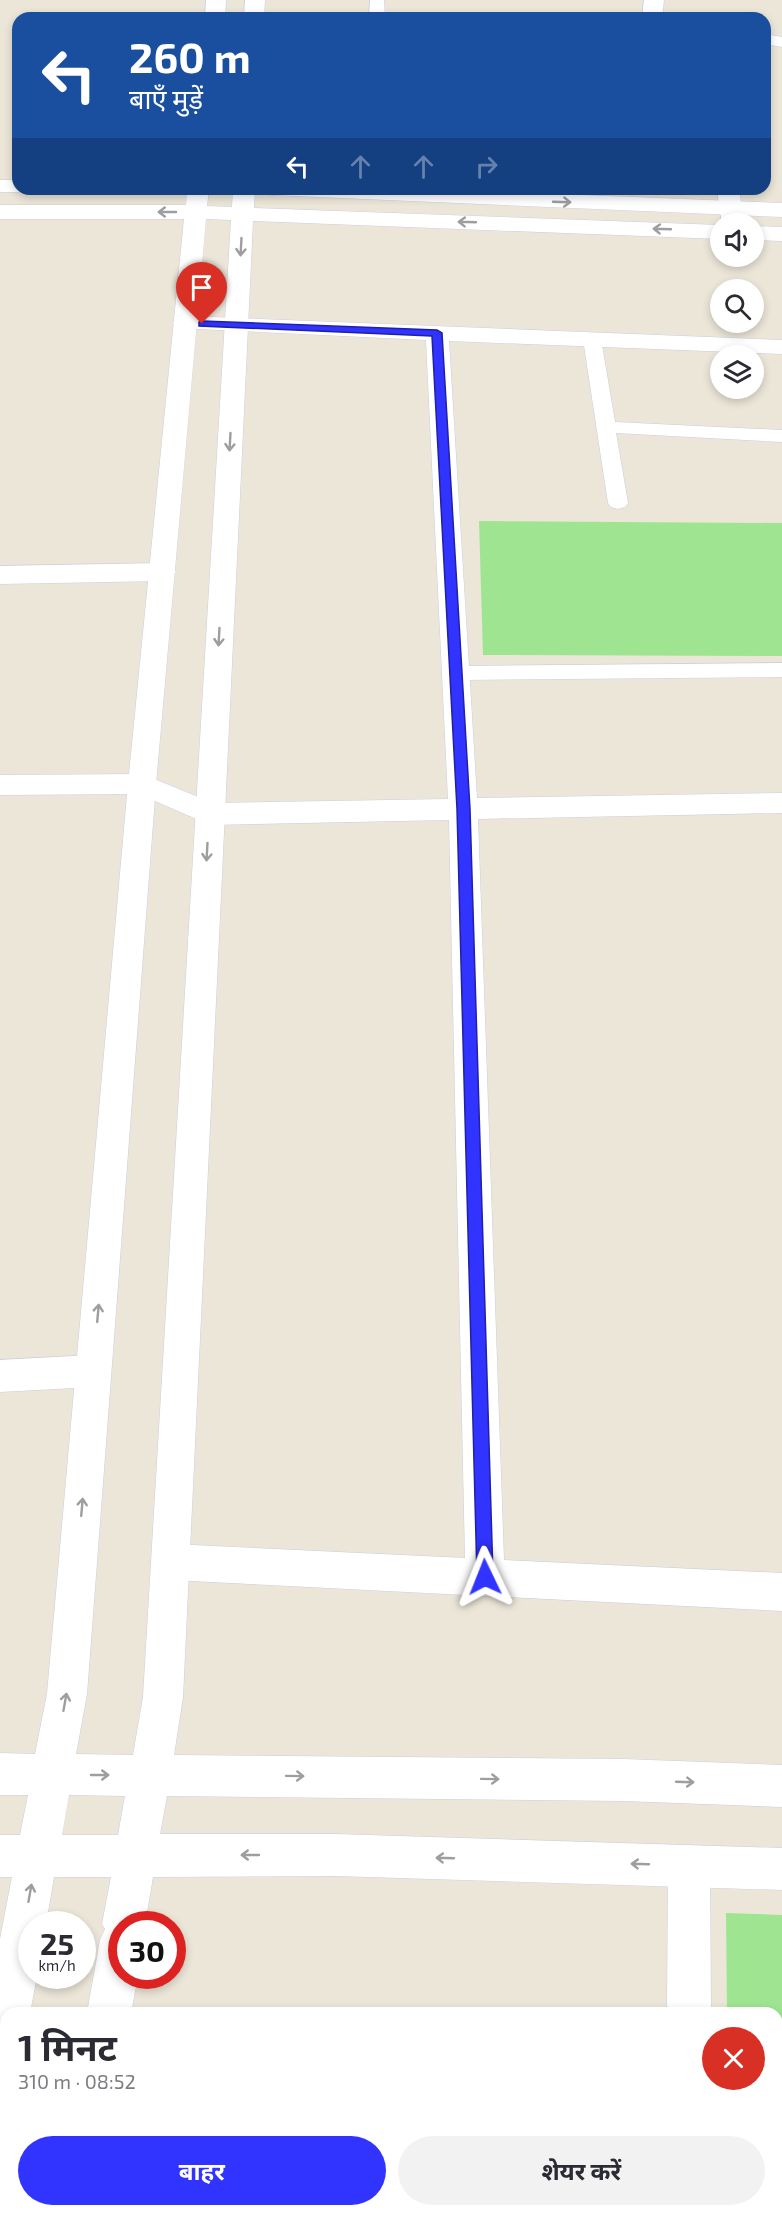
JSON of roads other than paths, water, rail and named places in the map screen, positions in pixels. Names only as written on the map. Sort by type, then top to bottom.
[{"type":"street","points":[[425,195],[782,210]]},
{"type":"street","points":[[8,2007],[19,1856],[52,1775],[67,1694],[142,784],[197,200]]},
{"type":"street","points":[[0,212],[197,200],[243,201],[710,231]]},
{"type":"street","points":[[126,1911],[163,1696],[243,201]]},
{"type":"street","points":[[764,233],[782,234]]},
{"type":"street","points":[[185,323],[782,346]]},
{"type":"street","points":[[437,333],[464,809],[485,1577]]},
{"type":"street","points":[[0,575],[163,572]]},
{"type":"street","points":[[0,785],[142,784],[210,814],[782,803]]},
{"type":"street","points":[[0,1376],[93,1371]]},
{"type":"street","points":[[171,1562],[782,1592]]},
{"type":"street","points":[[0,1774],[623,1780],[782,1786]]},
{"type":"street","points":[[19,1856],[336,1855],[782,1869]]},
{"type":"street","points":[[689,1866],[689,2007]]},
{"type":"street","points":[[110,2007],[113,1989]]},
{"type":"lane","points":[[592,339],[618,503]]},
{"type":"lane","points":[[606,427],[782,436]]},
{"type":"lane","points":[[456,674],[782,670]]}]
